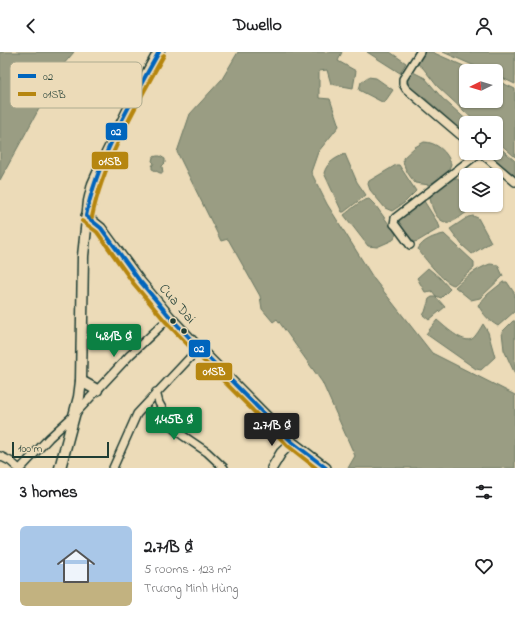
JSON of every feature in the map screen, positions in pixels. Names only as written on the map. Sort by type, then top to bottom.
[{"type":"main road","points":[[142,83],[159,52]]},
{"type":"main road","points":[[60,468],[79,397],[81,381],[83,256],[86,216],[93,184],[129,108]]},
{"type":"main road","points":[[81,381],[97,390]]},
{"type":"street","points":[[420,52],[403,79],[403,84],[406,89],[459,134]]},
{"type":"street","points":[[410,245],[394,224],[395,218],[471,160]]},
{"type":"street","points":[[488,160],[515,182]]},
{"type":"street","name":"Cua Dai","points":[[86,216],[101,228],[139,280],[170,317],[199,348],[292,442],[326,468]]},
{"type":"street","points":[[0,456],[20,468],[74,415],[130,355],[170,317]]},
{"type":"street","points":[[113,468],[137,414],[156,392],[199,348]]},
{"type":"street","points":[[156,392],[159,403],[174,429],[207,452],[224,468]]},
{"type":"street","points":[[272,468],[281,453],[292,442]]},
{"type":"shaded area","points":[[0,52],[74,52],[66,62],[10,62],[10,108],[39,108],[0,180]]},
{"type":"shaded area","points":[[238,52],[342,52],[338,61],[356,71],[353,88],[331,84],[327,70],[319,71],[319,98],[330,99],[339,126],[318,152],[311,172],[327,204],[374,279],[432,353],[515,395],[515,468],[348,468],[355,456],[322,382],[277,319],[273,322],[262,309],[260,296],[228,239],[221,241],[177,152],[190,114],[222,79]]},
{"type":"shaded area","points":[[367,52],[390,52],[406,63],[400,73]]},
{"type":"shaded area","points":[[424,52],[432,52],[459,64],[459,106],[437,86],[418,64]]},
{"type":"shaded area","points":[[443,52],[515,52],[515,84],[503,78],[503,64],[470,64]]},
{"type":"shaded area","points":[[413,72],[425,78],[442,98],[462,116],[459,116],[459,129],[426,99],[410,87],[407,79]]},
{"type":"shaded area","points":[[368,77],[376,78],[393,90],[384,103],[359,90],[361,82]]},
{"type":"shaded area","points":[[503,83],[515,89],[515,157],[503,146],[503,116],[469,116],[461,108],[503,108]]},
{"type":"shaded area","points":[[424,142],[428,142],[441,148],[451,164],[448,172],[429,185],[415,183],[403,162],[403,158],[415,147]]},
{"type":"shaded area","points":[[503,150],[515,161],[515,176],[496,160],[503,160]]},
{"type":"shaded area","points":[[345,154],[357,182],[366,195],[342,212],[324,173],[325,169],[330,163]]},
{"type":"shaded area","points":[[157,156],[165,159],[165,163],[162,166],[163,173],[152,169],[154,163],[152,161],[153,157]]},
{"type":"shaded area","points":[[396,165],[399,165],[416,191],[404,203],[392,211],[385,208],[370,190],[368,184],[369,181]]},
{"type":"shaded area","points":[[454,178],[459,181],[459,212],[467,212],[451,222],[442,221],[438,218],[433,210],[430,197],[446,182]]},
{"type":"shaded area","points":[[369,199],[376,206],[396,234],[393,240],[377,247],[368,246],[344,215],[359,203]]},
{"type":"shaded area","points":[[423,201],[440,228],[414,242],[398,223],[400,218]]},
{"type":"shaded area","points":[[473,216],[478,218],[491,242],[472,254],[462,245],[450,229],[468,217]]},
{"type":"shaded area","points":[[444,234],[474,262],[474,268],[454,285],[445,280],[429,264],[418,249],[429,239]]},
{"type":"shaded area","points":[[490,264],[498,265],[503,276],[480,298],[471,300],[455,287],[480,268]]},
{"type":"shaded area","points":[[428,268],[450,289],[441,298],[436,296],[432,291],[425,292],[417,278]]},
{"type":"shaded area","points":[[503,282],[507,282],[515,294],[515,311],[498,326],[486,317],[478,305],[488,294]]},
{"type":"shaded area","points":[[436,297],[445,307],[429,320],[423,315],[429,299]]},
{"type":"shaded area","points":[[437,320],[454,334],[468,340],[473,338],[483,324],[488,332],[495,357],[481,370],[476,369],[426,334]]},
{"type":"shaded area","points":[[513,321],[515,321],[515,374],[504,350],[502,332]]},
{"type":"transit line","name":"02","points":[[142,82],[159,52]]},
{"type":"transit line","name":"01SB","points":[[142,95],[164,55]]},
{"type":"transit line","name":"02","points":[[86,216],[98,174],[128,108]]},
{"type":"transit line","name":"01SB","points":[[92,217],[97,196],[112,154],[135,108]]},
{"type":"transit line","name":"02","points":[[86,216],[101,228],[139,280],[170,317],[199,348],[292,442],[326,468]]},
{"type":"transit line","name":"01SB","points":[[82,221],[97,232],[134,284],[165,321],[288,446],[316,468]]}]
